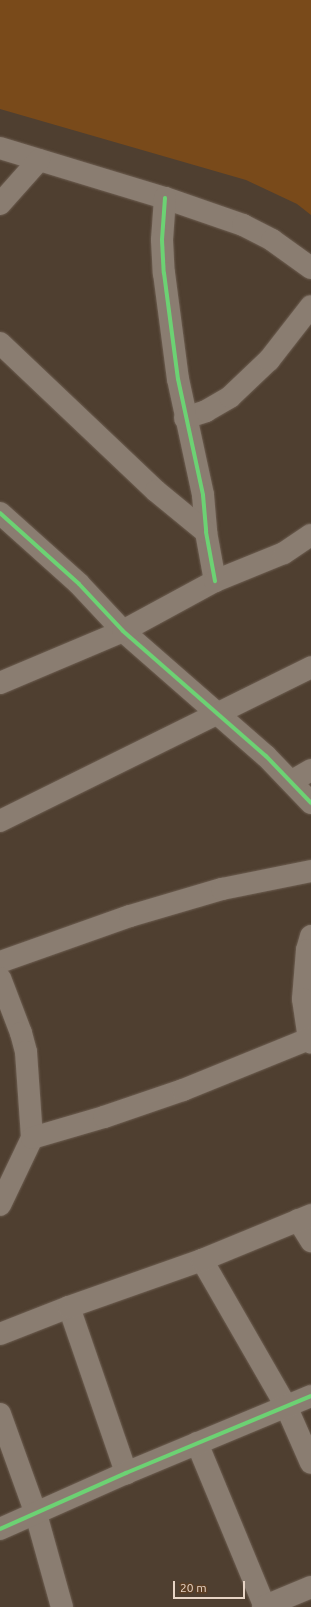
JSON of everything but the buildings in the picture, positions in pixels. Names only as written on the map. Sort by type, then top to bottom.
[{"type":"street","points":[[0,148],[165,198],[243,226],[272,240],[311,268]]},
{"type":"street","points":[[0,204],[39,160]]},
{"type":"street","points":[[165,198],[162,240],[164,273],[178,379],[185,418],[203,495],[206,532],[215,581]]},
{"type":"street","points":[[185,418],[206,411],[230,397],[269,360],[311,306]]},
{"type":"street","points":[[0,343],[156,491],[206,532]]},
{"type":"street","points":[[0,513],[79,584],[123,631],[292,781],[311,803]]},
{"type":"street","points":[[0,683],[123,631],[215,581],[284,553],[311,535]]},
{"type":"street","points":[[0,821],[311,667]]},
{"type":"street","points":[[292,781],[311,770]]},
{"type":"street","points":[[0,962],[151,910],[222,890],[311,871]]},
{"type":"street","points":[[32,1138],[104,1117],[183,1090],[310,1040],[303,999],[307,950],[311,936]]},
{"type":"street","points":[[0,978],[21,1034],[26,1052],[32,1138],[0,1205]]},
{"type":"street","points":[[0,1334],[69,1307],[202,1260],[305,1217],[311,1241]]},
{"type":"street","points":[[202,1260],[286,1406],[311,1463]]},
{"type":"street","points":[[69,1307],[126,1473]]},
{"type":"street","points":[[0,1529],[126,1473],[311,1396]]},
{"type":"street","points":[[0,1414],[36,1514],[62,1607]]},
{"type":"street","points":[[197,1443],[264,1607],[311,1587]]},
{"type":"shaded area","points":[[0,0],[311,0],[311,215],[297,204],[246,180],[0,109]]},
{"type":"cycle path","points":[[165,198],[162,240],[164,273],[178,379],[203,495],[206,532],[215,581]]},
{"type":"cycle path","points":[[0,513],[79,584],[123,631],[266,756],[311,803]]},
{"type":"cycle path","points":[[0,1529],[126,1473],[311,1396]]}]
